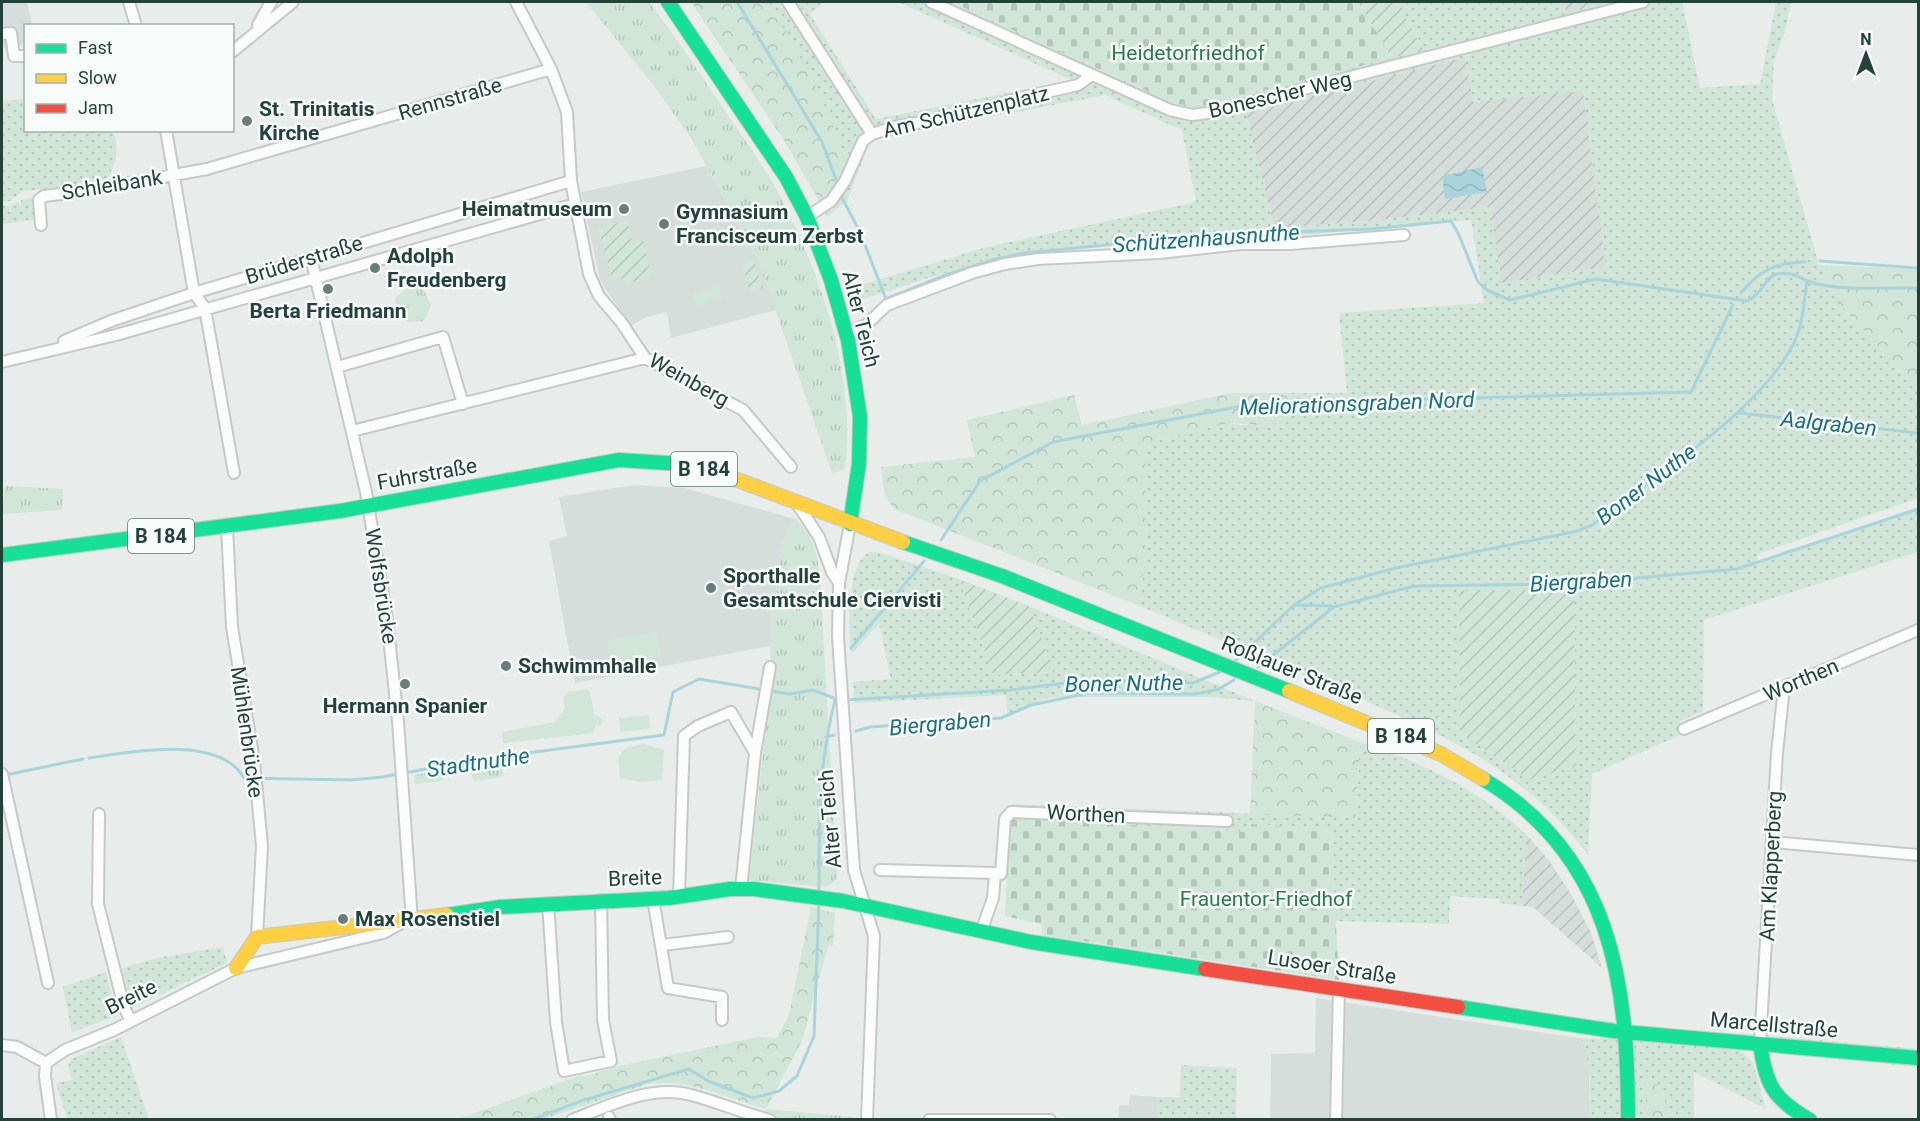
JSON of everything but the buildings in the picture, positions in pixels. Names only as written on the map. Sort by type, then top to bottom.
[{"type":"main road","name":"Alter Teich","points":[[668,2],[770,152],[807,217],[831,280],[846,333],[856,382],[860,432],[859,471],[850,524]]},
{"type":"main road","name":"Fuhrstraße","points":[[2,555],[227,528],[368,506],[634,459],[696,466],[850,524]]},
{"type":"main road","name":"Roßlauer Straße","points":[[850,524],[1002,576],[1216,662],[1441,754],[1503,791],[1534,817],[1575,867],[1597,907],[1616,964],[1626,1032],[1628,1119]]},
{"type":"main road","name":"Breite","points":[[236,968],[257,937],[388,920],[407,921],[501,907],[549,910],[601,900],[679,897],[741,889],[828,899],[981,932]]},
{"type":"main road","name":"Lusoer Straße","points":[[981,932],[1031,942],[1626,1032]]},
{"type":"main road","name":"Marcellstraße","points":[[1626,1032],[1918,1058]]},
{"type":"main road","points":[[1760,1044],[1772,1091],[1783,1104],[1810,1119]]},
{"type":"street","points":[[129,2],[134,24]]},
{"type":"street","points":[[255,31],[271,2]]},
{"type":"street","points":[[234,50],[293,2]]},
{"type":"street","name":"Weinberg","points":[[516,2],[550,69],[567,112],[575,204],[592,282],[599,296],[621,322],[645,358],[743,410],[791,466]]},
{"type":"street","points":[[788,2],[858,107],[872,134]]},
{"type":"street","name":"Bonescher Weg","points":[[931,2],[1170,110],[1192,115],[1204,114],[1454,52],[1643,2]]},
{"type":"street","points":[[2,34],[11,33],[14,56],[24,56]]},
{"type":"street","name":"Rennstraße","points":[[175,175],[207,169],[550,69]]},
{"type":"street","name":"Am Schützenplatz","points":[[807,217],[827,205],[835,196],[846,181],[864,141],[872,134],[898,126],[957,117],[1020,98],[1078,85],[1092,75]]},
{"type":"street","points":[[166,132],[194,293],[205,308],[234,473]]},
{"type":"street","name":"Schleibank","points":[[41,225],[39,200],[44,196],[175,175]]},
{"type":"street","name":"Brüderstraße","points":[[42,350],[111,321],[194,293],[572,181]]},
{"type":"street","name":"Brüderstraße","points":[[2,362],[42,350],[116,335],[316,276],[575,204]]},
{"type":"street","points":[[846,333],[866,325],[887,305],[972,273],[1005,264],[1241,244],[1291,244],[1404,235]]},
{"type":"street","name":"Wolfsbrücke","points":[[311,258],[368,506],[387,619],[401,764],[407,921]]},
{"type":"street","points":[[337,367],[443,337],[463,404]]},
{"type":"street","points":[[352,431],[645,358]]},
{"type":"street","name":"Alter Teich","points":[[798,505],[819,537],[832,572],[839,583]]},
{"type":"street","name":"Alter Teich","points":[[850,524],[839,583],[840,688],[854,870],[873,927],[867,1119]]},
{"type":"street","name":"Mühlenbrücke","points":[[227,528],[232,627],[255,775],[262,846],[257,937]]},
{"type":"street","name":"Worthen","points":[[1684,729],[1918,630]]},
{"type":"street","points":[[741,889],[755,753],[770,667]]},
{"type":"street","name":"Am Klapperberg","points":[[1760,1044],[1784,687]]},
{"type":"street","points":[[679,897],[684,736],[698,726],[731,712],[755,753]]},
{"type":"street","points":[[3,784],[48,983]]},
{"type":"street","name":"Worthen","points":[[998,873],[1005,819],[1011,812],[1227,821]]},
{"type":"street","points":[[99,814],[98,904],[124,1007],[131,1021]]},
{"type":"street","points":[[1773,842],[1918,855]]},
{"type":"street","points":[[880,870],[998,873],[993,898],[981,932]]},
{"type":"street","points":[[653,898],[656,925],[663,945],[668,988],[722,997],[722,1020]]},
{"type":"street","points":[[549,910],[556,1022],[564,1071],[611,1061],[603,1020],[601,900]]},
{"type":"street","name":"Breite","points":[[46,1063],[65,1050],[131,1021],[236,968],[383,933],[407,921]]},
{"type":"street","points":[[663,945],[728,937]]},
{"type":"street","points":[[1336,1119],[1340,989]]},
{"type":"street","points":[[2,1046],[16,1047],[46,1063],[51,1119]]},
{"type":"street","points":[[572,1119],[646,1094],[662,1092],[691,1094],[770,1119]]},
{"type":"street","points":[[929,1119],[1050,1119]]},
{"type":"shaded area","points":[[2,2],[27,2],[32,24],[24,24],[24,45],[2,48]]},
{"type":"shaded area","points":[[1560,2],[1608,2],[1567,12]]},
{"type":"shaded area","points":[[1465,57],[1474,102],[1583,90],[1606,267],[1501,283],[1490,207],[1370,221],[1274,228],[1246,113]]},
{"type":"shaded area","name":"Gymnasium Francisceum Zerbst","points":[[706,166],[757,257],[776,310],[671,338],[667,312],[647,317],[630,326],[600,280],[581,192]]},
{"type":"shaded area","points":[[634,485],[684,488],[795,519],[784,538],[779,557],[779,581],[772,602],[771,646],[575,683],[549,541],[567,536],[559,497]]},
{"type":"shaded area","points":[[1526,834],[1548,859],[1571,894],[1591,933],[1602,968],[1533,907],[1522,906]]},
{"type":"shaded area","points":[[1316,998],[1579,1038],[1585,1044],[1589,1069],[1590,1119],[1270,1120],[1271,1054],[1315,1053]]},
{"type":"shaded area","points":[[1130,1095],[1158,1097],[1157,1119],[1118,1120],[1119,1105],[1129,1105]]},
{"type":"green space","points":[[586,2],[649,2],[753,151],[778,192],[813,268],[834,335],[846,403],[845,470],[832,473],[757,257],[691,138],[654,86]]},
{"type":"green space","points":[[691,2],[769,2],[815,83],[848,162],[828,194],[818,199],[785,142]]},
{"type":"green space","points":[[769,2],[824,2],[810,14],[876,119],[1072,80],[898,2],[951,2],[1176,104],[1424,49],[1396,2],[1560,2],[1567,12],[1608,2],[1682,2],[1700,88],[1760,84],[1776,2],[1791,2],[1786,28],[1774,61],[1772,99],[1819,265],[1836,299],[1918,391],[1918,498],[1758,554],[1758,562],[1918,507],[1918,552],[1704,620],[1703,711],[1680,721],[1680,735],[1592,774],[1588,855],[1561,823],[1532,795],[1469,751],[1400,716],[1140,606],[1145,556],[1146,443],[1230,423],[1241,425],[1281,423],[1290,393],[1347,393],[1339,313],[1484,303],[1471,220],[1291,236],[1241,236],[1037,250],[988,259],[854,302],[851,288],[987,247],[1196,202],[1182,130],[1105,95],[889,136],[870,142],[847,201],[827,217],[818,199],[828,194],[785,32]],"holes":[[[1465,57],[1473,102],[1583,91],[1606,267],[1502,283],[1490,207],[1370,221],[1274,228],[1246,113]],[[1574,590],[1576,766],[1530,780],[1504,760]]]},
{"type":"green space","name":"Heidetorfriedhof","points":[[951,2],[1358,2],[1392,58],[1202,106],[1176,104]]},
{"type":"green space","points":[[1358,2],[1396,2],[1424,50],[1392,58]]},
{"type":"green space","points":[[24,99],[24,132],[113,132],[116,145],[114,165],[103,184],[22,191],[10,201],[2,202],[2,101]]},
{"type":"green space","points":[[35,197],[33,220],[2,224],[2,206],[9,206],[11,215],[11,205],[19,201],[21,211],[21,200]]},
{"type":"green space","points":[[627,221],[632,241],[643,240],[651,275],[627,284],[620,277],[613,280],[598,228]]},
{"type":"green space","points":[[753,260],[763,288],[750,292],[741,264]]},
{"type":"green space","points":[[1819,265],[1918,269],[1918,391],[1836,299]]},
{"type":"green space","points":[[410,286],[423,288],[431,305],[424,321],[407,322],[397,311],[395,298]]},
{"type":"green space","points":[[719,286],[722,299],[696,306],[693,293]]},
{"type":"green space","points":[[1231,393],[1290,393],[1281,423],[1258,425],[1230,423],[1146,443],[1145,556],[1140,606],[897,510],[888,501],[884,491],[881,467],[975,457],[967,420],[1074,395],[1082,425]]},
{"type":"green space","points":[[5,486],[63,489],[62,510],[2,514]]},
{"type":"green space","points":[[795,519],[806,531],[814,546],[820,578],[837,876],[834,882],[826,887],[749,880],[769,699],[772,602],[779,581],[779,557],[784,538]]},
{"type":"green space","points":[[870,552],[882,553],[959,579],[993,675],[1055,672],[1029,606],[1255,701],[1210,697],[1058,697],[1044,699],[1007,714],[1006,695],[854,703],[853,682],[891,679],[879,624],[851,654],[852,583],[856,569]]},
{"type":"green space","points":[[959,579],[1029,606],[1055,672],[993,675]]},
{"type":"green space","points":[[1574,589],[1576,766],[1530,780],[1460,733],[1459,591]]},
{"type":"green space","points":[[657,632],[661,656],[612,665],[607,640]]},
{"type":"green space","points":[[587,689],[590,692],[594,714],[603,720],[600,726],[596,725],[593,733],[503,743],[502,732],[555,722],[565,708],[563,697],[568,692]]},
{"type":"green space","points":[[1255,701],[1360,742],[1356,818],[1250,814]]},
{"type":"green space","points":[[649,715],[650,729],[620,732],[619,718]]},
{"type":"green space","points":[[1360,742],[1449,779],[1489,804],[1526,834],[1522,906],[1500,903],[1499,899],[1450,896],[1449,924],[1336,921],[1331,829],[1250,824],[1250,832],[1010,818],[1012,804],[1356,818]]},
{"type":"green space","points":[[644,744],[664,750],[662,780],[639,782],[620,778],[618,758],[625,748]]},
{"type":"green space","points":[[498,761],[504,775],[497,778],[474,781],[469,769],[449,773],[442,781],[415,784],[414,775]]},
{"type":"green space","name":"Frauentor-Friedhof","points":[[1010,818],[1249,832],[1250,824],[1331,829],[1339,980],[1042,935],[1041,924],[1005,916]]},
{"type":"green space","points":[[811,907],[835,913],[833,946],[828,946],[802,1041],[766,1109],[692,1086],[663,1083],[648,1084],[544,1119],[458,1119],[581,1075],[583,1077],[615,1067],[757,1037],[777,1038],[789,1015]]},
{"type":"green space","points":[[223,947],[227,963],[132,1008],[122,968],[157,958]]},
{"type":"green space","points":[[106,972],[117,1016],[72,1032],[63,987]]},
{"type":"green space","points":[[1599,1020],[1670,1031],[1749,1034],[1918,1049],[1918,1067],[1740,1050],[1753,1063],[1766,1109],[1694,1072],[1694,1119],[1667,1119],[1666,1106],[1660,1088],[1646,1074],[1646,1119],[1590,1119],[1590,1079],[1585,1044],[1579,1038],[1600,1039]]},
{"type":"green space","points":[[121,1037],[149,1119],[67,1119],[56,1083],[72,1080],[68,1067],[71,1059]]},
{"type":"green space","points":[[1181,1065],[1237,1068],[1236,1119],[1157,1119],[1158,1097],[1180,1097]]},
{"type":"green space","points":[[1646,1074],[1661,1089],[1667,1119],[1646,1119]]},
{"type":"green space","points":[[766,1109],[854,1117],[854,1120],[764,1120]]},
{"type":"water","points":[[1482,167],[1487,192],[1445,199],[1442,176]]},
{"type":"waterway","name":"Schützenhausnuthe","points":[[737,2],[822,142],[838,185]]},
{"type":"waterway","name":"Schützenhausnuthe","points":[[840,194],[860,232],[886,299],[948,274],[991,260],[1024,253],[1210,235],[1371,229],[1451,221],[1478,282],[1487,290],[1510,300],[1596,279],[1747,301],[1756,295],[1769,279],[1781,273],[1833,287],[1918,288]]},
{"type":"waterway","name":"Meliorationsgraben Nord","points":[[1820,261],[1918,268]]},
{"type":"waterway","points":[[1741,293],[1769,269],[1785,264],[1805,262]]},
{"type":"waterway","name":"Boner Nuthe","points":[[1235,661],[1294,605],[1321,588],[1396,568],[1578,531],[1592,525],[1703,442],[1756,394],[1778,369],[1794,343],[1801,320],[1807,281]]},
{"type":"waterway","name":"Meliorationsgraben Nord","points":[[941,540],[980,481],[1053,442],[1253,404],[1691,392],[1733,305]]},
{"type":"waterway","name":"Aalgraben","points":[[1739,413],[1918,433]]},
{"type":"waterway","name":"Biergraben","points":[[1258,667],[1334,607],[1414,586],[1570,584],[1737,569],[1918,509]]},
{"type":"waterway","name":"Meliorationsgraben Nord","points":[[851,648],[924,561]]},
{"type":"waterway","points":[[1294,605],[1332,606]]},
{"type":"waterway","name":"Boner Nuthe","points":[[845,700],[1010,690],[1089,680],[1193,683],[1222,671]]},
{"type":"waterway","name":"Stadtnuthe","points":[[89,758],[127,752],[172,749],[215,755],[232,764],[244,778],[351,780],[382,777],[481,759],[664,735],[673,692],[699,679],[790,694],[813,690],[839,700]]},
{"type":"waterway","name":"Biergraben","points":[[856,731],[870,727],[1001,718],[1031,705],[1089,693],[1196,694],[1219,689],[1234,680]]},
{"type":"waterway","name":"Boner Nuthe","points":[[819,892],[822,772],[835,700]]},
{"type":"waterway","name":"Boner Nuthe","points":[[826,737],[834,735]]},
{"type":"waterway","name":"Stadtnuthe","points":[[5,775],[83,759]]},
{"type":"waterway","name":"Boner Nuthe","points":[[531,1120],[584,1100],[689,1069],[708,1081],[753,1098],[779,1091],[797,1076],[814,1036],[819,901]]},
{"type":"traffic: fast","points":[[668,2],[786,177],[807,217],[831,280],[848,340],[860,416],[859,464],[850,524]]},
{"type":"traffic: fast","points":[[2,555],[340,511],[619,460],[683,464]]},
{"type":"traffic: fast","points":[[903,542],[1002,576],[1289,691]]},
{"type":"traffic: fast","points":[[1483,779],[1526,810],[1560,846],[1586,885],[1604,927],[1616,972],[1623,1020],[1628,1120]]},
{"type":"traffic: fast","points":[[447,915],[501,907],[669,898],[730,889],[754,889],[843,901],[1031,942],[1205,969]]},
{"type":"traffic: fast","points":[[1458,1007],[1613,1031],[1918,1058]]},
{"type":"traffic: fast","points":[[1760,1044],[1765,1070],[1773,1090],[1787,1105],[1810,1120]]},
{"type":"traffic: slow","points":[[683,464],[727,476],[903,542]]},
{"type":"traffic: slow","points":[[1289,691],[1441,754],[1483,779]]},
{"type":"traffic: slow","points":[[236,968],[257,937],[447,915]]},
{"type":"traffic: jam","points":[[1205,969],[1458,1007]]},
{"type":"place","name":"St. Trinitatis Kirche","points":[[247,121]]},
{"type":"place","name":"Heimatmuseum","points":[[624,209]]},
{"type":"place","name":"Gymnasium Francisceum Zerbst","points":[[664,224]]},
{"type":"place","name":"Adolph Freudenberg","points":[[375,268]]},
{"type":"place","name":"Berta Friedmann","points":[[328,289]]},
{"type":"place","name":"Sporthalle Gesamtschule Ciervisti","points":[[711,588]]},
{"type":"place","name":"Schwimmhalle","points":[[506,666]]},
{"type":"place","name":"Hermann Spanier","points":[[405,684]]},
{"type":"place","name":"Max Rosenstiel","points":[[343,919]]}]
